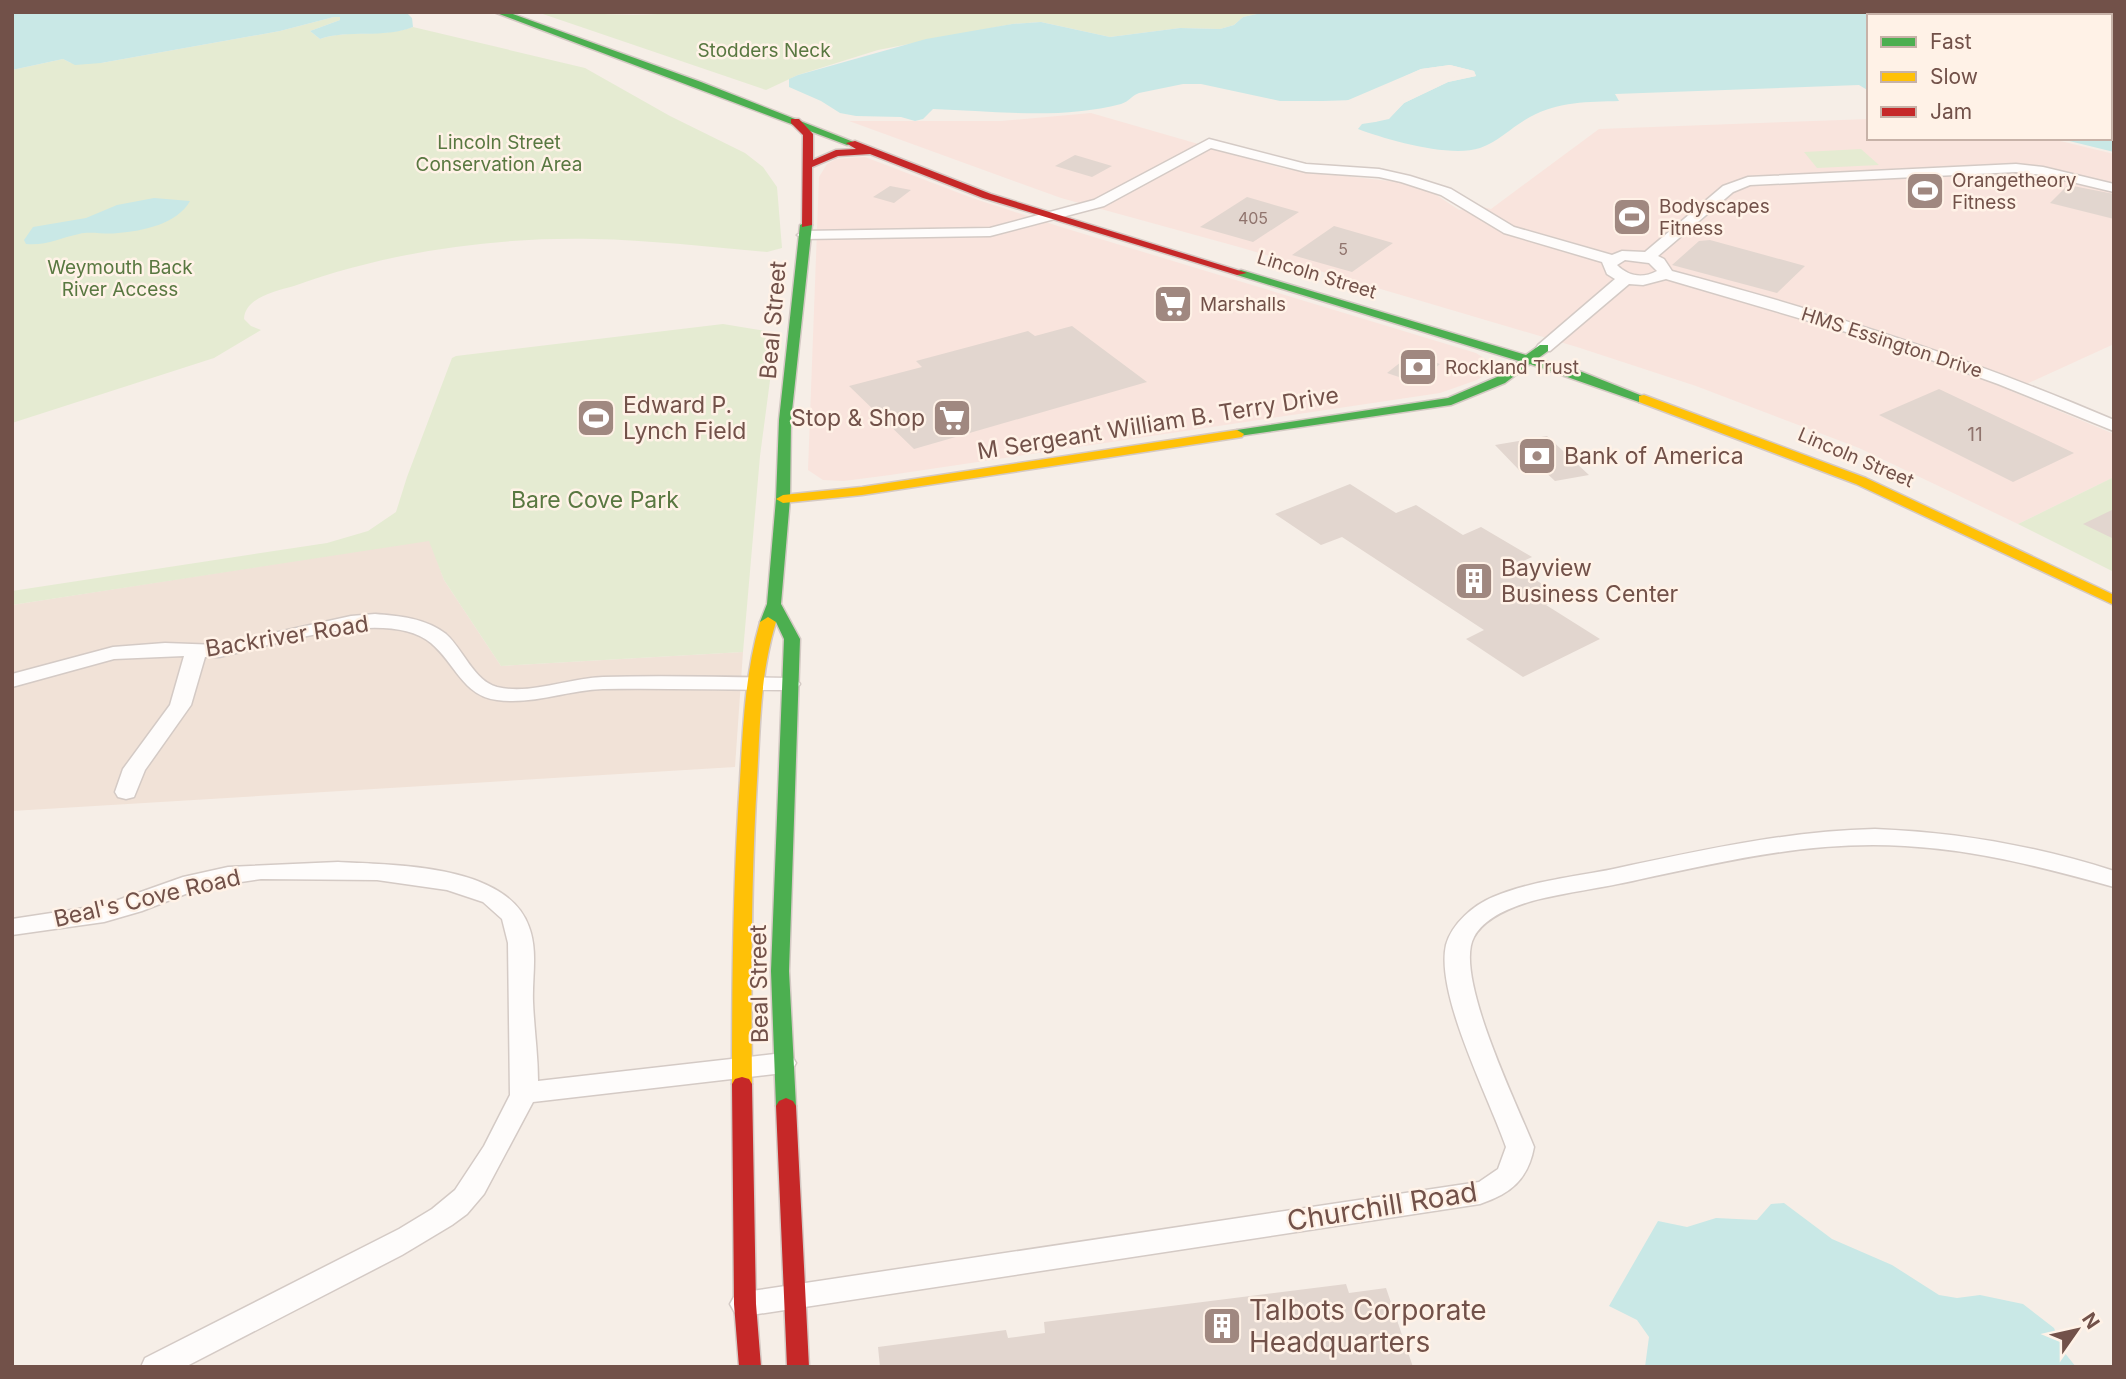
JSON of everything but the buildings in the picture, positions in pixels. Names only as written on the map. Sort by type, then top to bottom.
[{"type":"main road","name":"Lincoln Street","points":[[498,12],[1046,216],[1608,385],[1861,481],[2014,551],[2114,601]]},
{"type":"main road","name":"Lincoln Street","points":[[520,12],[725,84],[982,180],[1587,361]]},
{"type":"main road","name":"Beal Street","points":[[750,1367],[745,1304],[742,875],[761,642],[774,604],[785,420],[800,299],[809,165],[808,134],[795,121]]},
{"type":"main road","points":[[809,165],[836,153],[869,151]]},
{"type":"main road","name":"M Sergeant William B. Terry Drive","points":[[782,499],[888,488],[1441,403],[1485,391],[1544,348]]},
{"type":"main road","name":"Beal Street","points":[[774,604],[792,639],[781,869],[780,971],[798,1367]]},
{"type":"street","points":[[804,235],[974,234],[1099,203],[1209,143],[1306,168],[1378,173],[1405,178],[1446,192],[1509,230],[1611,260],[1630,255],[1648,257],[1666,268],[1664,274],[1646,280],[1626,278],[1612,272],[1608,264],[1611,260]]},
{"type":"street","points":[[1648,257],[1728,189],[1757,180],[2002,168],[2043,171],[2114,188]]},
{"type":"street","name":"HMS Essington Drive","points":[[1664,274],[1884,337],[1988,374],[2114,426]]},
{"type":"street","points":[[1544,348],[1626,278]]},
{"type":"street","name":"Backriver Road","points":[[12,681],[113,653],[247,647],[351,622],[375,620],[401,622],[425,630],[439,639],[480,688],[498,694],[538,693],[600,683],[790,684]]},
{"type":"street","points":[[126,792],[134,769],[180,705],[196,651]]},
{"type":"street","name":"Churchill Road","points":[[745,1304],[1480,1193],[1496,1187],[1510,1177],[1518,1163],[1520,1147],[1467,1009],[1459,974],[1458,948],[1465,932],[1482,915],[1502,903],[1525,895],[1758,847],[1839,837],[1920,839],[1976,846],[2046,860],[2114,879]]},
{"type":"street","name":"Beal's Cove Road","points":[[12,927],[96,915],[134,905],[199,880],[252,873],[369,873],[435,880],[477,890],[500,902],[515,916],[522,957],[519,1014],[524,1093]]},
{"type":"street","points":[[156,1367],[393,1246],[459,1205],[488,1163],[524,1093],[743,1070],[783,1063]]},
{"type":"shaded area","points":[[1091,113],[1285,169],[1398,182],[1435,194],[1459,210],[1479,206],[1491,209],[1599,129],[1867,119],[1867,140],[2056,140],[2114,154],[2114,344],[2011,391],[2114,434],[2114,477],[2018,524],[1859,448],[1696,386],[1577,347],[1239,247],[1061,198],[849,121],[1001,121]]},
{"type":"shaded area","points":[[865,157],[972,198],[1061,227],[1476,353],[1495,365],[1493,370],[1477,380],[1440,393],[890,475],[844,481],[823,480],[808,470],[819,177],[827,164],[836,159]]},
{"type":"shaded area","points":[[430,540],[444,580],[501,666],[743,652],[735,767],[12,811],[12,605]]},
{"type":"green space","name":"Stodders Neck","points":[[537,12],[628,15],[682,12],[1266,12],[1243,17],[1234,25],[1220,29],[1180,28],[1110,37],[1041,22],[1012,24],[878,50],[798,75],[766,90]]},
{"type":"green space","points":[[340,17],[340,20],[310,31],[320,39],[413,27],[585,68],[670,116],[745,153],[763,167],[777,187],[782,248],[767,252],[636,241],[554,239],[441,249],[366,264],[256,300],[246,311],[244,319],[261,330],[214,358],[12,423],[12,70],[63,59],[71,63],[101,63],[280,31]]},
{"type":"green space","points":[[1861,149],[1879,165],[1817,168],[1804,152]]},
{"type":"green space","name":"Bare Cove Park","points":[[723,324],[772,332],[776,335],[760,456],[743,652],[501,666],[444,580],[429,541],[12,605],[12,591],[327,543],[368,531],[396,512],[452,358],[456,356]]},
{"type":"green space","points":[[2114,477],[2114,572],[2018,524]]},
{"type":"water","points":[[12,12],[406,12],[412,18],[413,27],[390,33],[320,39],[310,31],[340,20],[340,17],[334,17],[280,31],[101,63],[75,65],[63,59],[12,70]]},
{"type":"water","points":[[1266,12],[2114,12],[2114,152],[2065,140],[2112,140],[2112,14],[1867,14],[1867,90],[1859,85],[1615,94],[1619,101],[1574,103],[1541,112],[1487,145],[1467,151],[1419,146],[1358,129],[1362,124],[1393,114],[1404,103],[1448,82],[1476,76],[1474,71],[1450,65],[1421,69],[1346,101],[1280,101],[1201,84],[1183,84],[1139,93],[1121,104],[1098,109],[1027,113],[933,109],[923,119],[915,121],[901,117],[840,113],[789,87],[789,79],[798,75],[926,39],[1012,24],[1041,22],[1110,37],[1180,28],[1220,29],[1234,25],[1243,17]]},
{"type":"water","points":[[154,198],[190,201],[168,221],[148,228],[128,232],[84,233],[40,244],[26,244],[24,240],[33,227],[86,218],[117,205]]},
{"type":"water","points":[[1784,1203],[1832,1239],[1892,1265],[1939,1295],[1957,1298],[1980,1295],[2023,1304],[2054,1328],[2064,1352],[2076,1367],[1645,1367],[1649,1337],[1637,1320],[1609,1306],[1658,1221],[1687,1227],[1716,1218],[1757,1220],[1771,1204]]},
{"type":"pier","points":[[1450,65],[1474,71],[1476,76],[1448,82],[1404,103],[1389,119],[1375,122],[1364,119],[1387,116],[1403,100],[1447,79],[1472,73],[1450,69],[1422,72],[1346,105],[1308,106],[1292,102],[1354,100],[1421,69]]},
{"type":"traffic: fast","points":[[498,12],[851,143]]},
{"type":"traffic: fast","points":[[768,622],[774,604],[783,499],[785,420],[806,225]]},
{"type":"traffic: fast","points":[[1241,273],[1578,375],[1644,399]]},
{"type":"traffic: fast","points":[[1237,434],[1451,401],[1501,380],[1544,348]]},
{"type":"traffic: fast","points":[[774,604],[792,639],[780,971],[786,1106]]},
{"type":"traffic: slow","points":[[1644,399],[1861,481],[2114,601]]},
{"type":"traffic: slow","points":[[783,499],[862,491],[1237,434]]},
{"type":"traffic: slow","points":[[742,1084],[742,926],[752,714],[759,658],[768,622]]},
{"type":"traffic: jam","points":[[795,121],[808,134],[806,225]]},
{"type":"traffic: jam","points":[[851,143],[987,196],[1241,273]]},
{"type":"traffic: jam","points":[[809,165],[836,153],[869,151]]},
{"type":"traffic: jam","points":[[742,1084],[745,1304],[750,1367]]},
{"type":"traffic: jam","points":[[786,1106],[798,1367]]},
{"type":"place","name":"Orangetheory Fitness","points":[[1925,191]]},
{"type":"place","name":"Bodyscapes Fitness","points":[[1632,217]]},
{"type":"place","name":"Marshalls","points":[[1173,304]]},
{"type":"place","name":"Rockland Trust","points":[[1418,367]]},
{"type":"place","name":"Edward P. Lynch Field","points":[[596,418]]},
{"type":"place","name":"Stop & Shop","points":[[952,418]]},
{"type":"place","name":"Bank of America","points":[[1537,456]]},
{"type":"place","name":"Bayview Business Center","points":[[1474,581]]},
{"type":"place","name":"Talbots Corporate Headquarters","points":[[1222,1326]]},
{"type":"park label","name":"Lincoln Street Conservation Area","points":[[499,153]]},
{"type":"park label","name":"Weymouth Back River Access","points":[[120,278]]}]
